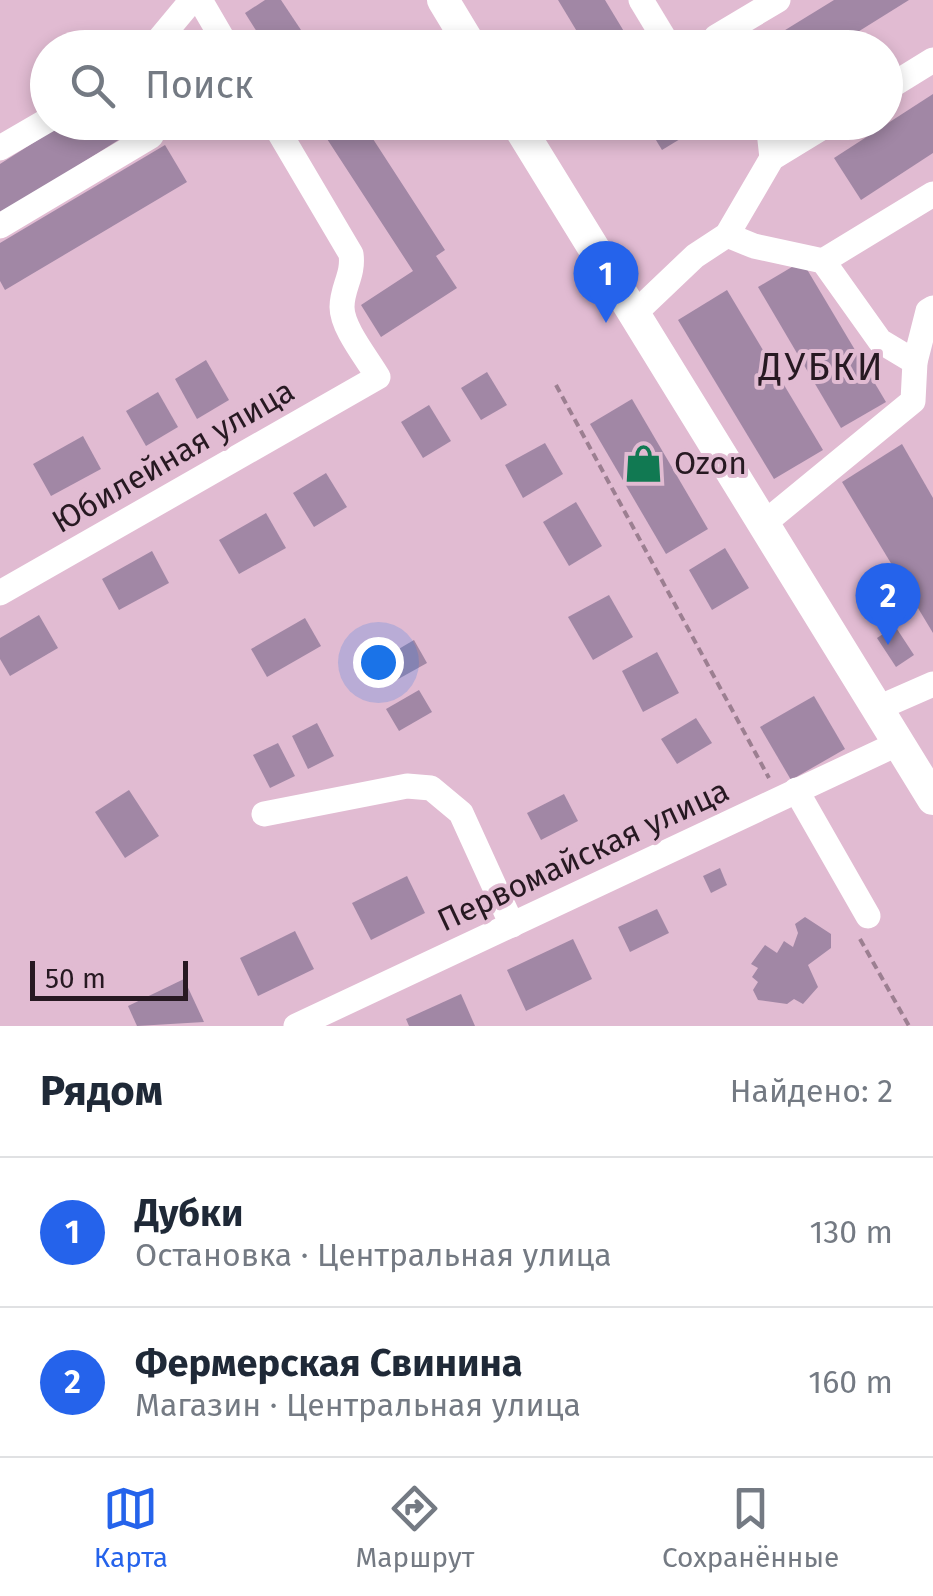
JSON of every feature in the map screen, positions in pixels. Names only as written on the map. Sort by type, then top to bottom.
[{"type":"main road","points":[[444,0],[462,30]]},
{"type":"main road","points":[[527,140],[933,799]]},
{"type":"street","points":[[170,30],[196,0],[216,30]]},
{"type":"street","points":[[641,0],[659,30]]},
{"type":"street","points":[[733,30],[778,0]]},
{"type":"street","points":[[903,79],[933,60]]},
{"type":"street","points":[[0,148],[30,130]]},
{"type":"street","points":[[0,226],[144,140]]},
{"type":"street","name":"Юбилейная улица","points":[[0,592],[378,376],[343,316],[341,302],[354,272],[351,254],[284,140]]},
{"type":"street","points":[[770,140],[772,158]]},
{"type":"street","points":[[634,315],[695,256],[727,236],[772,158],[802,140]]},
{"type":"street","points":[[727,236],[754,246],[823,260],[933,194]]},
{"type":"street","points":[[823,260],[880,341],[915,362]]},
{"type":"street","points":[[762,525],[913,402],[915,362],[928,312],[933,308]]},
{"type":"street","points":[[876,709],[933,684]]},
{"type":"street","name":"Первомайская улица","points":[[296,1026],[898,743]]},
{"type":"street","points":[[264,814],[407,786],[431,788],[461,813],[512,926]]},
{"type":"street","points":[[788,794],[861,922]]},
{"type":"path","points":[[556,386],[788,794]]},
{"type":"path","points":[[861,922],[909,1026]]},
{"type":"building","points":[[265,0],[281,0],[301,30],[256,30],[245,13]]},
{"type":"building","points":[[558,0],[605,0],[623,30],[576,30]]},
{"type":"building","points":[[834,0],[909,0],[861,30],[785,30]]},
{"type":"building","points":[[933,94],[933,153],[861,200],[834,158],[862,140],[903,140],[903,113]]},
{"type":"building","points":[[38,140],[118,140],[0,215],[0,164]]},
{"type":"building","points":[[328,140],[374,140],[445,250],[436,256],[457,288],[381,337],[361,305],[413,271]]},
{"type":"building","points":[[656,140],[678,140],[662,150]]},
{"type":"building","points":[[165,145],[187,182],[5,290],[0,281],[0,243]]},
{"type":"building","points":[[802,261],[886,402],[841,428],[758,287]]},
{"type":"building","points":[[727,290],[823,450],[774,479],[678,320]]},
{"type":"building","points":[[206,360],[229,400],[197,419],[175,379]]},
{"type":"building","points":[[487,372],[507,405],[481,420],[461,388]]},
{"type":"building","points":[[158,392],[178,427],[146,446],[126,411]]},
{"type":"building","points":[[632,399],[708,529],[666,554],[590,424]]},
{"type":"building","points":[[429,405],[451,441],[423,458],[401,422]]},
{"type":"building","points":[[83,436],[101,469],[51,496],[33,464]]},
{"type":"building","points":[[545,443],[563,474],[523,498],[505,465]]},
{"type":"building","points":[[902,444],[933,498],[933,633],[842,482]]},
{"type":"building","points":[[326,473],[347,507],[314,527],[293,493]]},
{"type":"building","points":[[576,502],[602,546],[569,566],[543,522]]},
{"type":"building","points":[[266,513],[286,548],[239,574],[219,540]]},
{"type":"building","points":[[725,548],[749,588],[712,610],[689,570]]},
{"type":"building","points":[[152,551],[169,583],[119,610],[102,579]]},
{"type":"building","points":[[609,595],[633,637],[593,660],[568,617]]},
{"type":"building","points":[[39,615],[58,648],[10,676],[0,659],[0,638]]},
{"type":"building","points":[[305,618],[321,646],[267,677],[251,649]]},
{"type":"building","points":[[895,626],[914,655],[896,667],[877,638]]},
{"type":"building","points":[[414,640],[427,663],[393,682],[380,660]]},
{"type":"building","points":[[657,652],[679,693],[643,712],[622,671]]},
{"type":"building","points":[[419,690],[432,712],[399,731],[386,709]]},
{"type":"building","points":[[814,696],[845,749],[791,780],[760,727]]},
{"type":"building","points":[[696,718],[712,743],[677,764],[661,739]]},
{"type":"building","points":[[317,723],[334,756],[308,769],[292,736]]},
{"type":"building","points":[[278,743],[295,776],[270,788],[253,755]]},
{"type":"building","points":[[129,790],[159,836],[125,858],[95,812]]},
{"type":"building","points":[[564,794],[578,821],[541,840],[527,813]]},
{"type":"building","points":[[720,868],[727,885],[711,893],[703,876]]},
{"type":"building","points":[[407,876],[425,913],[371,940],[352,903]]},
{"type":"building","points":[[657,909],[669,933],[630,952],[618,927]]},
{"type":"building","points":[[805,917],[831,934],[831,948],[808,965],[818,987],[803,1004],[794,999],[787,1004],[758,1000],[753,990],[758,982],[752,977],[758,968],[751,964],[765,945],[777,953],[784,941],[793,947],[798,933],[795,924]]},
{"type":"building","points":[[295,931],[314,969],[258,996],[240,958]]},
{"type":"building","points":[[573,939],[592,979],[526,1011],[507,970]]},
{"type":"building","points":[[184,979],[204,1022],[137,1026],[128,1006]]},
{"type":"building","points":[[461,994],[475,1026],[409,1026],[406,1019]]},
{"type":"place","name":"Дубки","points":[[606,323]]},
{"type":"place","name":"Ozon","points":[[644,463]]},
{"type":"place","name":"Фермерская Свинина","points":[[888,645]]},
{"type":"district","name":"ДУБКИ","points":[[822,367]]}]
